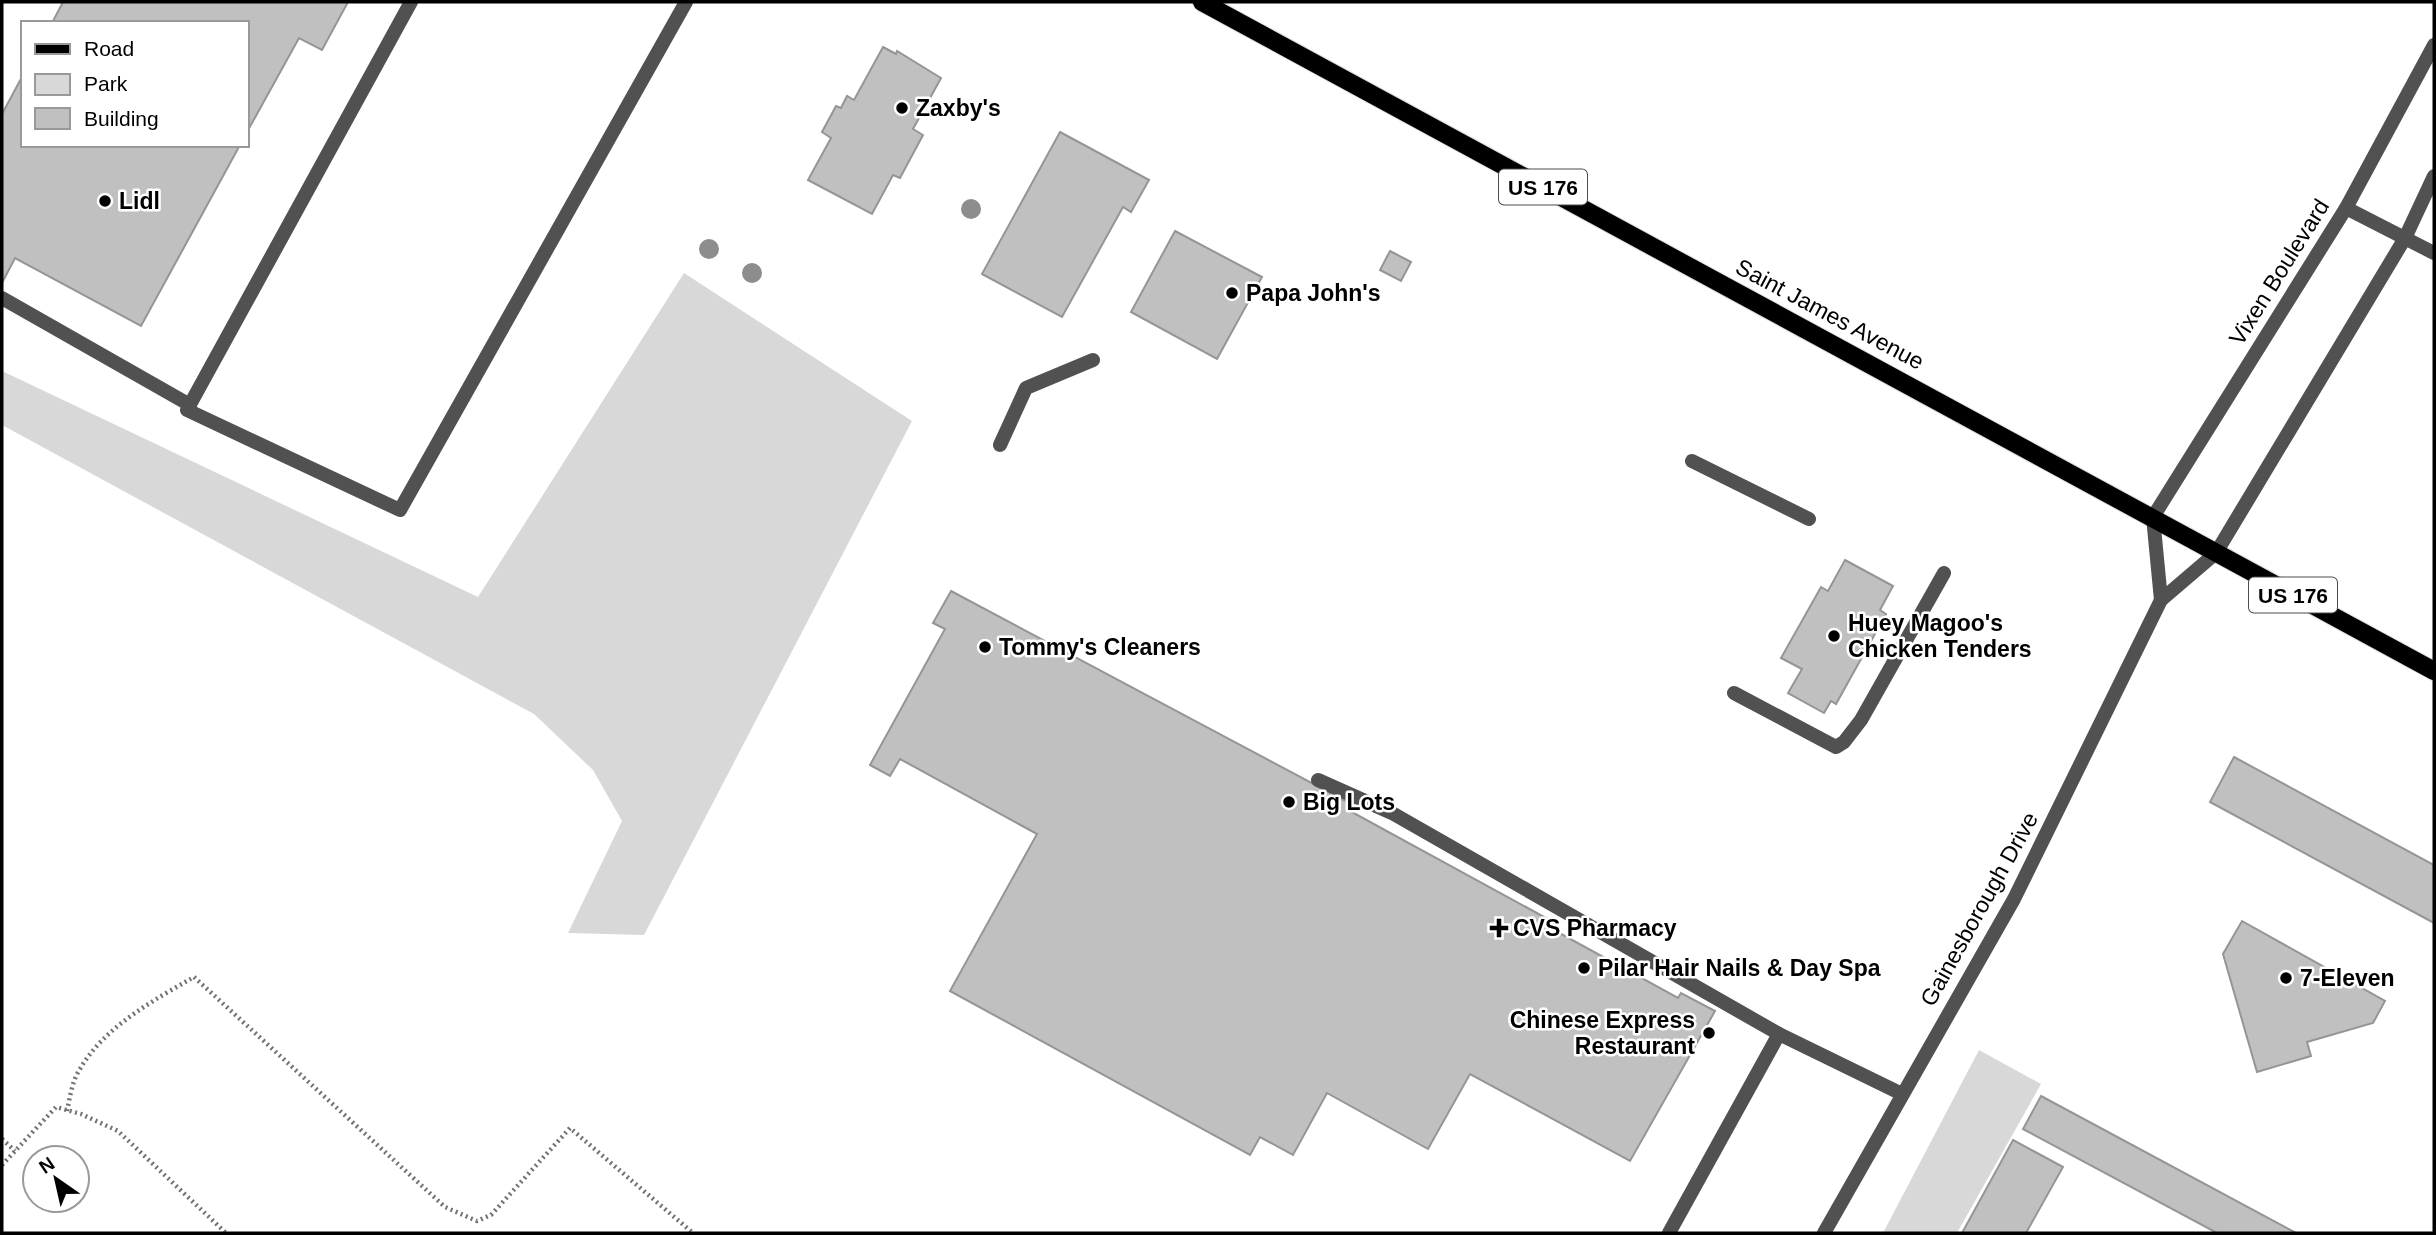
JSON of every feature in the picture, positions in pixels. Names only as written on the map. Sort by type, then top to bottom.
[{"type":"main road","name":"Saint James Avenue","points":[[1202,2],[2434,671]]},
{"type":"street","points":[[411,2],[187,410],[400,510],[686,2]]},
{"type":"street","name":"Vixen Boulevard","points":[[2153,517],[2346,208],[2434,46]]},
{"type":"street","points":[[2216,554],[2405,238],[2434,176]]},
{"type":"street","points":[[2346,208],[2434,253]]},
{"type":"street","points":[[2,298],[190,405]]},
{"type":"street","points":[[1000,445],[1026,388],[1093,360]]},
{"type":"street","points":[[1692,461],[1809,519]]},
{"type":"street","points":[[2153,517],[2161,600]]},
{"type":"street","name":"Gainesborough Drive","points":[[1824,1233],[2014,899],[2161,600],[2216,554]]},
{"type":"street","points":[[1734,693],[1836,747],[1844,743],[1860,720],[1944,573]]},
{"type":"street","points":[[1318,780],[1392,813],[1779,1034],[1902,1094]]},
{"type":"street","points":[[1669,1233],[1779,1034]]},
{"type":"path","points":[[67,1111],[80,1069],[93,1051],[136,1013],[194,977],[445,1207],[477,1221],[491,1216],[570,1128],[693,1233]]},
{"type":"path","points":[[2,1165],[56,1107],[118,1131],[226,1233]]},
{"type":"path","points":[[2,1139],[15,1152]]},
{"type":"green space","points":[[684,273],[912,421],[644,935],[568,933],[622,821],[593,770],[534,714],[2,425],[2,371],[478,597]]},
{"type":"green space","points":[[1979,1050],[2041,1084],[1957,1233],[1883,1233]]},
{"type":"building","points":[[63,2],[348,2],[322,50],[299,38],[248,130],[248,21],[53,21]]},
{"type":"building","points":[[883,47],[896,54],[897,51],[941,78],[913,129],[923,135],[900,178],[893,175],[872,214],[808,180],[831,138],[822,132],[836,106],[841,108],[847,96],[854,100]]},
{"type":"building","name":"Lidl","points":[[21,79],[21,147],[239,147],[141,326],[15,258],[2,283],[2,114]]},
{"type":"building","points":[[1060,132],[1149,180],[1131,212],[1123,207],[1062,317],[982,274]]},
{"type":"building","points":[[1175,231],[1262,277],[1217,359],[1131,312]]},
{"type":"building","points":[[1390,251],[1411,262],[1401,281],[1380,270]]},
{"type":"building","name":"Huey Magoo's Chicken Tenders","points":[[1845,560],[1893,586],[1880,610],[1886,614],[1836,704],[1831,701],[1824,713],[1788,693],[1802,669],[1781,658],[1821,587],[1828,591]]},
{"type":"building","points":[[951,591],[1353,805],[1350,811],[1546,918],[1543,924],[1678,998],[1681,993],[1715,1011],[1630,1161],[1470,1074],[1428,1149],[1327,1093],[1293,1155],[1260,1137],[1250,1155],[950,991],[1037,834],[900,759],[890,776],[870,765],[945,629],[933,623]]},
{"type":"building","points":[[2234,757],[2434,865],[2434,923],[2210,802]]},
{"type":"building","name":"7-Eleven","points":[[2242,921],[2385,1001],[2373,1023],[2307,1042],[2311,1056],[2257,1072],[2223,954]]},
{"type":"building","points":[[2041,1096],[2296,1233],[2217,1233],[2023,1129]]},
{"type":"building","points":[[2013,1140],[2063,1167],[2026,1233],[1962,1233]]},
{"type":"place","name":"Zaxby's","points":[[902,108]]},
{"type":"place","name":"Lidl","points":[[105,201]]},
{"type":"place","name":"Papa John's","points":[[1232,293]]},
{"type":"place","name":"Huey Magoo's Chicken Tenders","points":[[1834,636]]},
{"type":"place","name":"Tommy's Cleaners","points":[[985,647]]},
{"type":"place","name":"Big Lots","points":[[1289,802]]},
{"type":"place","name":"CVS Pharmacy","points":[[1499,928]]},
{"type":"place","name":"Pilar Hair Nails & Day Spa","points":[[1584,968]]},
{"type":"place","name":"7-Eleven","points":[[2286,978]]},
{"type":"place","name":"Chinese Express Restaurant","points":[[1709,1033]]}]
